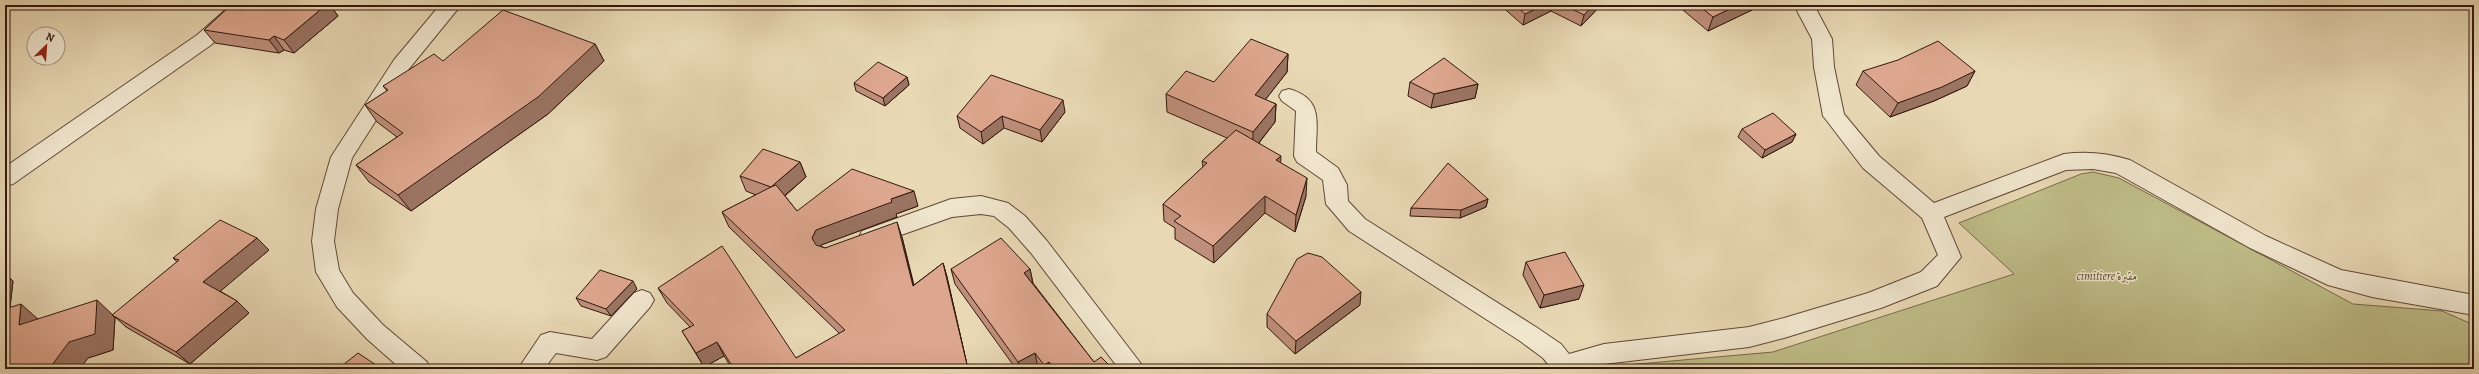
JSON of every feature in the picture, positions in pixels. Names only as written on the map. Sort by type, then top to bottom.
[{"type":"street","points":[[5,178],[204,40],[243,5]]},
{"type":"street","points":[[418,369],[375,332],[345,300],[328,272],[323,241],[327,209],[342,157],[401,65],[451,5]]},
{"type":"street","points":[[1289,96],[1303,104],[1306,111],[1305,156],[1332,173],[1338,189],[1337,204],[1357,224],[1528,334],[1552,351],[1567,369],[1577,362],[1604,354],[1756,336],[1873,301],[1929,280],[1950,257],[1931,213],[1871,162],[1834,116],[1824,67],[1822,39],[1804,5]]},
{"type":"street","points":[[1931,213],[2064,162],[2102,160],[2122,166],[2258,242],[2336,278],[2372,287],[2474,306]]},
{"type":"street","points":[[850,245],[951,208],[981,205],[1000,209],[1017,222],[1039,247],[1133,369]]},
{"type":"street","points":[[530,369],[550,342],[597,350],[642,300]]},
{"type":"green space","name":"cimitiere مقبرة","points":[[2093,172],[2119,178],[2353,304],[2442,311],[2474,325],[2474,369],[1605,369],[1615,366],[1773,352],[2014,274],[1959,223],[2081,174]]},
{"type":"building","points":[[231,5],[326,5],[284,40],[274,36],[269,40],[204,30]]},
{"type":"building","points":[[1515,5],[1544,5],[1525,14]]},
{"type":"building","points":[[1564,5],[1593,5],[1584,15]]},
{"type":"building","points":[[1698,5],[1738,5],[1713,17]]},
{"type":"building","points":[[503,10],[595,44],[538,97],[398,195],[356,165],[403,133],[365,105],[388,90],[383,86],[434,54],[443,61]]},
{"type":"building","points":[[1251,39],[1288,54],[1255,95],[1276,104],[1253,132],[1166,94],[1186,71],[1214,82]]},
{"type":"building","points":[[1938,41],[1975,71],[1942,87],[1898,103],[1863,71],[1898,60]]},
{"type":"building","points":[[1444,58],[1478,84],[1434,94],[1410,82]]},
{"type":"building","points":[[878,62],[907,77],[883,98],[854,83]]},
{"type":"building","points":[[991,75],[1063,100],[1040,130],[1002,116],[981,132],[957,116]]},
{"type":"building","points":[[1773,113],[1796,134],[1765,150],[1742,129]]},
{"type":"building","points":[[1236,130],[1281,156],[1276,160],[1307,178],[1296,215],[1265,196],[1213,246],[1174,221],[1181,216],[1163,204],[1207,163],[1202,161]]},
{"type":"building","points":[[763,149],[800,162],[771,187],[740,176]]},
{"type":"building","points":[[1448,163],[1488,199],[1461,210],[1411,208]]},
{"type":"building","points":[[852,169],[914,191],[891,199],[892,202],[816,230],[812,238],[816,245],[825,248],[897,222],[913,286],[943,263],[968,369],[734,369],[717,342],[696,353],[682,331],[694,325],[658,288],[722,246],[796,358],[845,330],[722,212],[776,185],[797,211]]},
{"type":"building","points":[[220,220],[257,238],[203,282],[237,301],[176,352],[112,315],[179,260],[173,258]]},
{"type":"building","points":[[1001,238],[1030,269],[1024,273],[1094,362],[1101,357],[1113,369],[1055,369],[1049,362],[1044,365],[1035,353],[1018,362],[951,269]]},
{"type":"building","points":[[1565,252],[1584,285],[1544,295],[1526,262]]},
{"type":"building","points":[[1308,253],[1322,257],[1361,292],[1296,341],[1267,314],[1297,259]]},
{"type":"building","points":[[600,270],[633,281],[606,309],[576,298]]},
{"type":"building","points":[[97,300],[95,334],[69,342],[49,369],[5,369],[5,309],[21,304],[19,325]]},
{"type":"building","points":[[358,353],[382,369],[338,369]]}]
